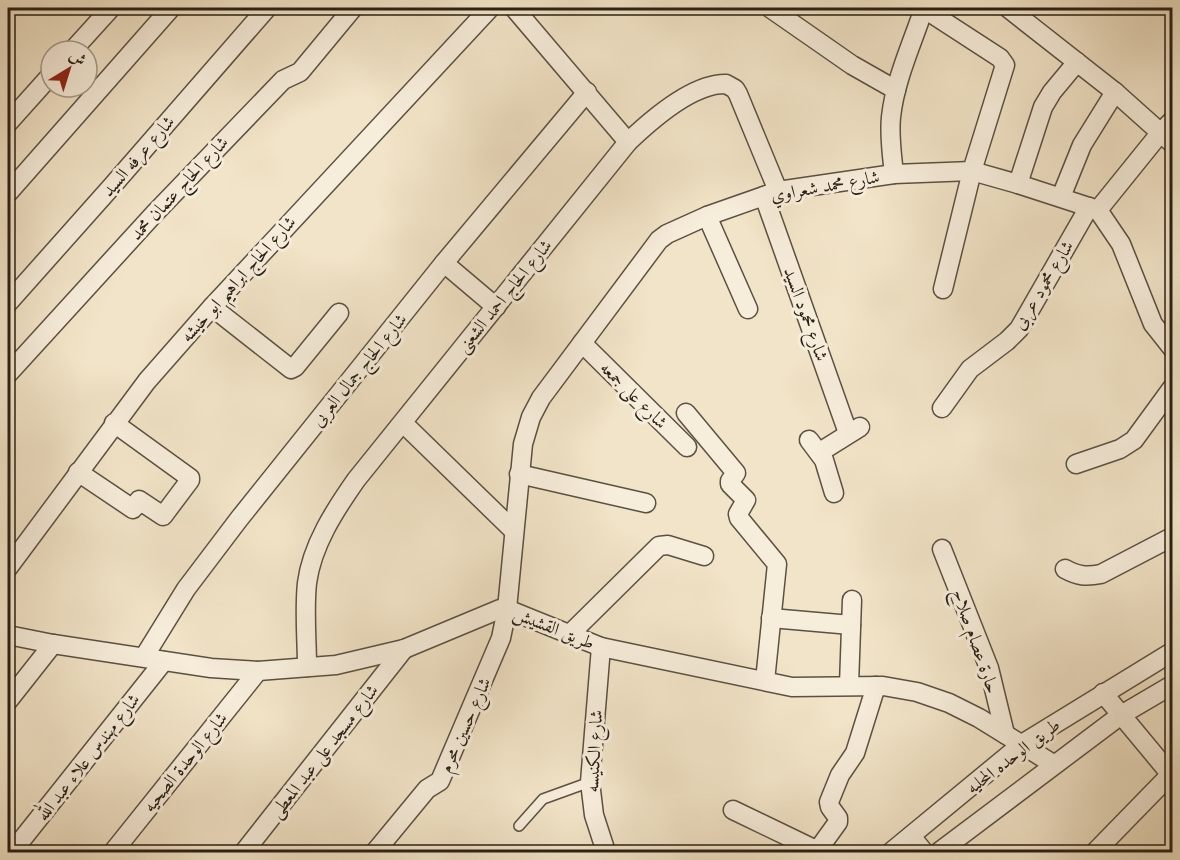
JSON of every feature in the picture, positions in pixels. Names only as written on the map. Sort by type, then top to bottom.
[{"type":"street","points":[[83,39],[111,8]]},
{"type":"street","points":[[8,194],[171,8]]},
{"type":"street","name":"شارع عرفه السيد","points":[[8,303],[267,8]]},
{"type":"street","name":"شارع الحاج عتمان محمد","points":[[8,374],[154,214],[283,80],[300,72],[353,8]]},
{"type":"street","name":"شارع الحاج ابراهيم ابو خيشه","points":[[8,568],[147,381],[212,307],[490,8]]},
{"type":"street","points":[[516,8],[628,142]]},
{"type":"street","points":[[770,8],[844,59],[896,90]]},
{"type":"street","points":[[894,174],[891,130],[896,90],[924,8],[1004,61],[1005,65],[972,171],[944,290]]},
{"type":"street","points":[[1008,8],[1169,132]]},
{"type":"street","points":[[1018,184],[1043,107],[1052,92],[1077,62]]},
{"type":"street","name":"شارع الحاج احمد الشعنى","points":[[307,667],[307,583],[318,546],[334,511],[356,480],[628,142],[661,112],[680,100],[700,91],[726,84],[738,94],[771,193]]},
{"type":"street","points":[[8,123],[39,88]]},
{"type":"street","name":"شارع الحاج جمال العربى","points":[[144,657],[183,595],[239,519],[444,263],[587,92]]},
{"type":"street","points":[[1061,197],[1082,145],[1115,92]]},
{"type":"street","name":"شارع محمود عربى","points":[[942,408],[970,369],[1019,329],[1094,209],[1169,132]]},
{"type":"street","name":"شارع محمد شعراوي","points":[[514,531],[523,444],[531,417],[541,398],[659,240],[667,234],[707,216],[771,193],[894,174],[972,171],[1094,209]]},
{"type":"street","name":"شارع محمود السيد","points":[[771,193],[854,430],[815,446],[834,493]]},
{"type":"street","points":[[1094,209],[1120,244],[1153,324],[1173,348]]},
{"type":"street","points":[[707,216],[748,309]]},
{"type":"street","points":[[444,263],[496,307]]},
{"type":"street","points":[[212,307],[291,369],[339,313]]},
{"type":"street","name":"شارع على جمعه","points":[[582,343],[687,447]]},
{"type":"street","points":[[1076,464],[1120,449],[1134,440],[1173,388]]},
{"type":"street","points":[[686,413],[736,473],[730,484],[746,502],[738,514],[739,518],[777,564],[765,681]]},
{"type":"street","points":[[78,472],[132,509],[139,500],[163,516],[190,480],[114,423]]},
{"type":"street","points":[[404,423],[514,531]]},
{"type":"street","points":[[519,474],[646,503]]},
{"type":"street","name":"شارع حسين محرم","points":[[375,852],[427,789],[441,779],[499,647],[507,609],[514,531]]},
{"type":"street","points":[[1065,569],[1076,575],[1089,577],[1101,574],[1173,537]]},
{"type":"street","points":[[570,634],[659,546],[668,545],[704,556]]},
{"type":"street","name":"حارة عصام صلاح","points":[[942,549],[989,668],[1005,734]]},
{"type":"street","points":[[849,685],[852,600]]},
{"type":"street","name":"طريق القشيش","points":[[8,635],[211,668],[258,671],[336,665],[404,649],[500,609],[507,609],[601,647],[765,681],[802,687],[876,686],[917,692],[949,703],[1022,744],[1053,765]]},
{"type":"street","points":[[771,618],[851,625]]},
{"type":"street","points":[[8,700],[53,644]]},
{"type":"street","name":"شارع الكنيسه","points":[[601,647],[590,782],[594,815],[606,852]]},
{"type":"street","name":"شارع مسجد على عبد المعطى","points":[[244,852],[404,649]]},
{"type":"street","name":"طريق الوحده المحليه","points":[[891,852],[1022,744],[1173,652]]},
{"type":"street","name":"شارع مهندس علاء عبد الله","points":[[12,852],[164,661]]},
{"type":"street","name":"شارع الوحدة الصحيه","points":[[113,852],[258,671]]},
{"type":"street","name":"طريق الوحده المحليه","points":[[939,852],[1121,715],[1173,685]]},
{"type":"street","points":[[733,810],[814,849],[818,848],[838,822],[829,802],[840,775],[855,753],[876,686]]},
{"type":"street","points":[[1095,852],[1172,775],[1103,693]]},
{"type":"street","points":[[911,836],[924,852]]},
{"type":"lane","points":[[519,826],[543,799],[590,782]]}]
